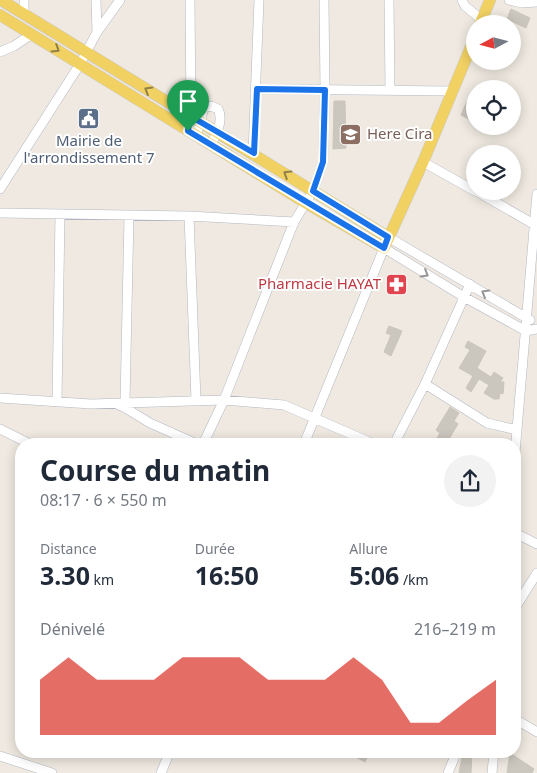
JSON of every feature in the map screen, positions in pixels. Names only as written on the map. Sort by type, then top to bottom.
[{"type":"main road","points":[[1,0],[254,153],[388,237]]},
{"type":"main road","points":[[484,15],[490,0]]},
{"type":"main road","points":[[0,15],[192,134],[384,248],[423,162],[466,59]]},
{"type":"street","points":[[24,0],[24,14]]},
{"type":"street","points":[[96,0],[97,32]]},
{"type":"street","points":[[0,189],[80,64],[97,32],[120,0]]},
{"type":"street","points":[[190,0],[195,118],[192,134]]},
{"type":"street","points":[[254,153],[260,0]]},
{"type":"street","points":[[206,438],[224,400],[294,222],[313,191],[323,162],[325,90],[324,0]]},
{"type":"street","points":[[389,0],[390,90]]},
{"type":"street","points":[[462,0],[464,6],[474,15]]},
{"type":"street","points":[[509,0],[522,3],[537,2]]},
{"type":"street","points":[[0,52],[14,46],[32,34]]},
{"type":"street","points":[[257,89],[453,91]]},
{"type":"street","points":[[195,118],[204,108],[211,106],[218,109],[220,116],[217,132],[211,145]]},
{"type":"street","points":[[423,162],[466,186]]},
{"type":"street","points":[[516,438],[537,194]]},
{"type":"street","points":[[491,200],[535,225]]},
{"type":"street","points":[[0,213],[189,216],[294,222]]},
{"type":"street","points":[[57,401],[60,214]]},
{"type":"street","points":[[126,402],[129,216]]},
{"type":"street","points":[[189,216],[196,400]]},
{"type":"street","points":[[307,438],[384,248],[464,297],[526,331],[537,328],[527,318],[388,237]]},
{"type":"street","points":[[397,438],[425,384],[470,284]]},
{"type":"street","points":[[425,384],[481,420],[517,430]]},
{"type":"street","points":[[0,398],[91,404],[224,400],[284,405],[316,417],[361,438]]},
{"type":"street","points":[[114,403],[127,408],[150,423],[184,438]]},
{"type":"street","points":[[0,429],[18,438]]},
{"type":"street","points":[[521,536],[537,544]]},
{"type":"street","points":[[521,598],[537,573]]},
{"type":"street","points":[[521,723],[537,732]]},
{"type":"street","points":[[0,756],[52,773]]},
{"type":"street","points":[[160,773],[167,758]]},
{"type":"street","points":[[448,773],[454,758]]},
{"type":"street","points":[[492,773],[493,758]]},
{"type":"building","points":[[511,9],[530,18],[526,28],[521,26],[521,15],[509,15]]},
{"type":"building","points":[[334,101],[345,101],[346,148],[333,149]]},
{"type":"building","points":[[466,103],[466,118],[461,115]]},
{"type":"building","points":[[389,326],[402,331],[391,356],[384,352],[391,335],[386,333]]},
{"type":"building","points":[[468,341],[486,351],[477,368],[491,377],[494,372],[503,378],[500,382],[504,382],[503,394],[500,393],[499,399],[494,399],[484,393],[489,385],[479,379],[471,392],[466,388],[473,376],[459,368],[470,350],[465,347]]},
{"type":"building","points":[[450,407],[459,413],[454,421],[458,424],[450,438],[437,438],[440,433],[436,430]]},
{"type":"building","points":[[357,758],[367,758],[365,762]]},
{"type":"building","points":[[462,758],[472,758],[471,773],[459,773]]},
{"type":"building","points":[[509,758],[518,758],[534,769],[532,773],[507,773]]},
{"type":"place","name":"Mairie de l'arrondissement 7","points":[[89,118]]},
{"type":"place","name":"Here Cira","points":[[351,134]]},
{"type":"place","name":"Pharmacie HAYAT","points":[[397,284]]},
{"type":"route","points":[[257,89],[325,90],[323,162],[322,170],[313,191],[388,237],[384,248],[306,203],[188,131],[190,116],[254,153],[257,89]]}]
